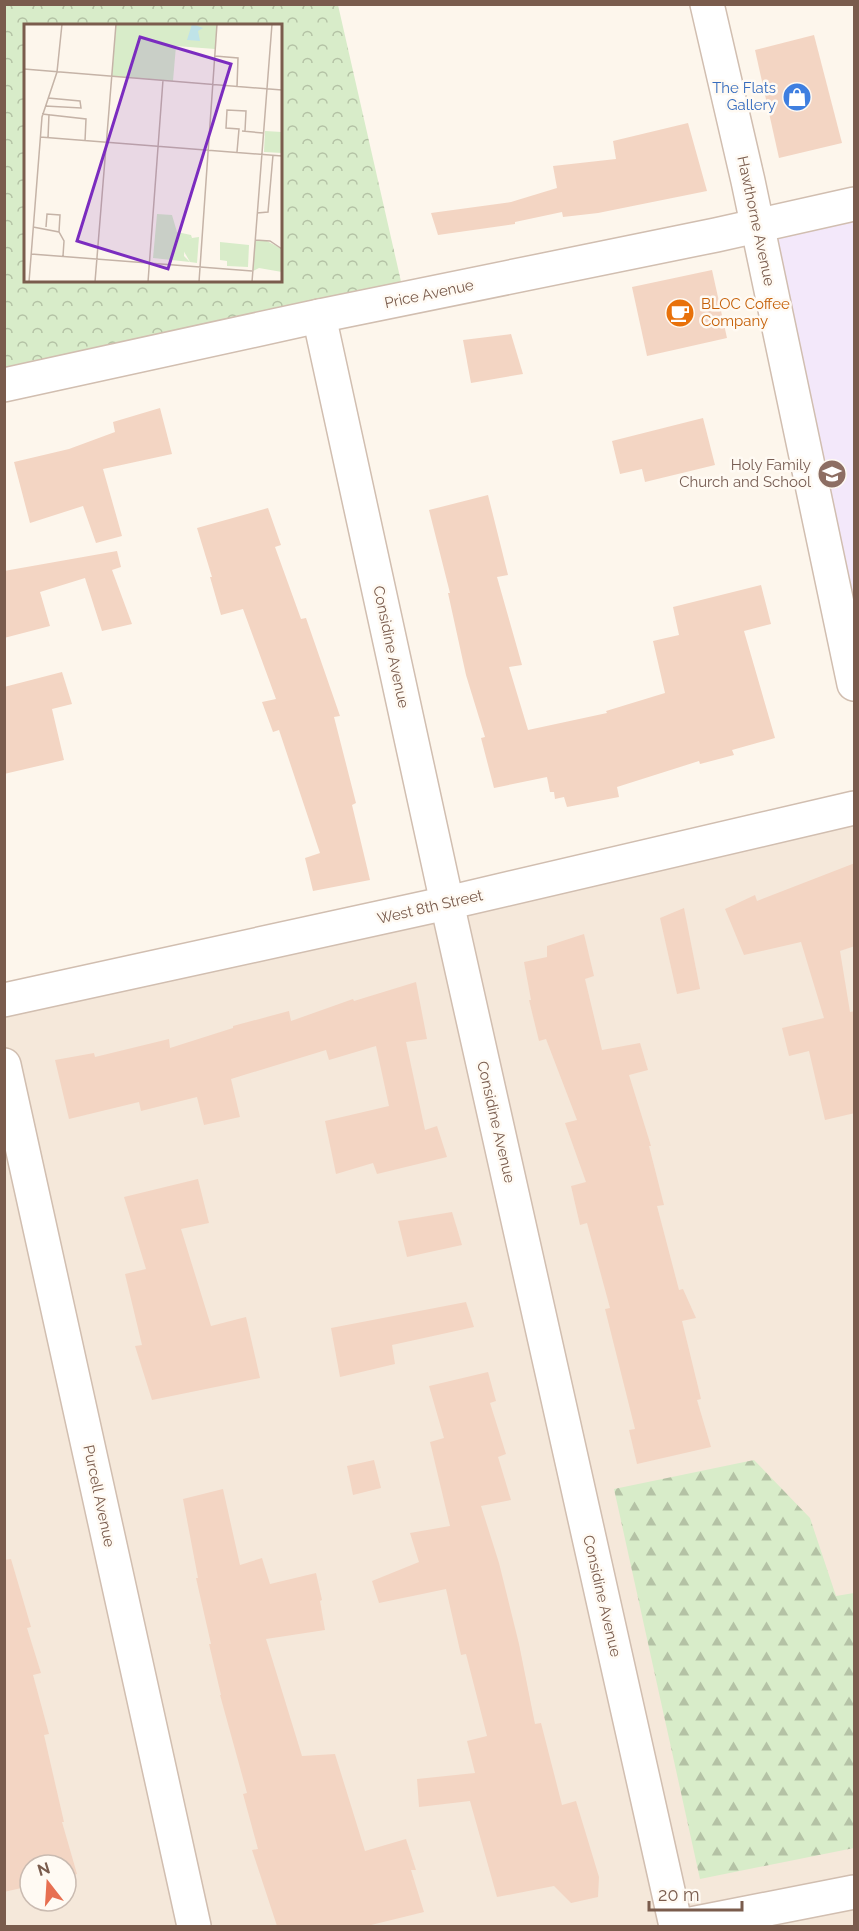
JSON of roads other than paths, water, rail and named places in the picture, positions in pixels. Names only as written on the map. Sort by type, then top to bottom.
[{"type":"street","name":"Hawthorne Avenue","points":[[707,4],[855,684]]},
{"type":"street","name":"Price Avenue","points":[[4,385],[855,204]]},
{"type":"street","name":"Considine Avenue","points":[[320,316],[447,903],[676,1926]]},
{"type":"street","name":"West 8th Street","points":[[4,1000],[447,903],[855,808]]},
{"type":"street","name":"Purcell Avenue","points":[[4,1065],[194,1926]]},
{"type":"street","points":[[681,1926],[855,1892]]},
{"type":"place","name":"The Flats Gallery","points":[[797,97]]},
{"type":"place","name":"BLOC Coffee Company","points":[[680,313]]},
{"type":"place","name":"Holy Family Church and School","points":[[832,474]]}]
